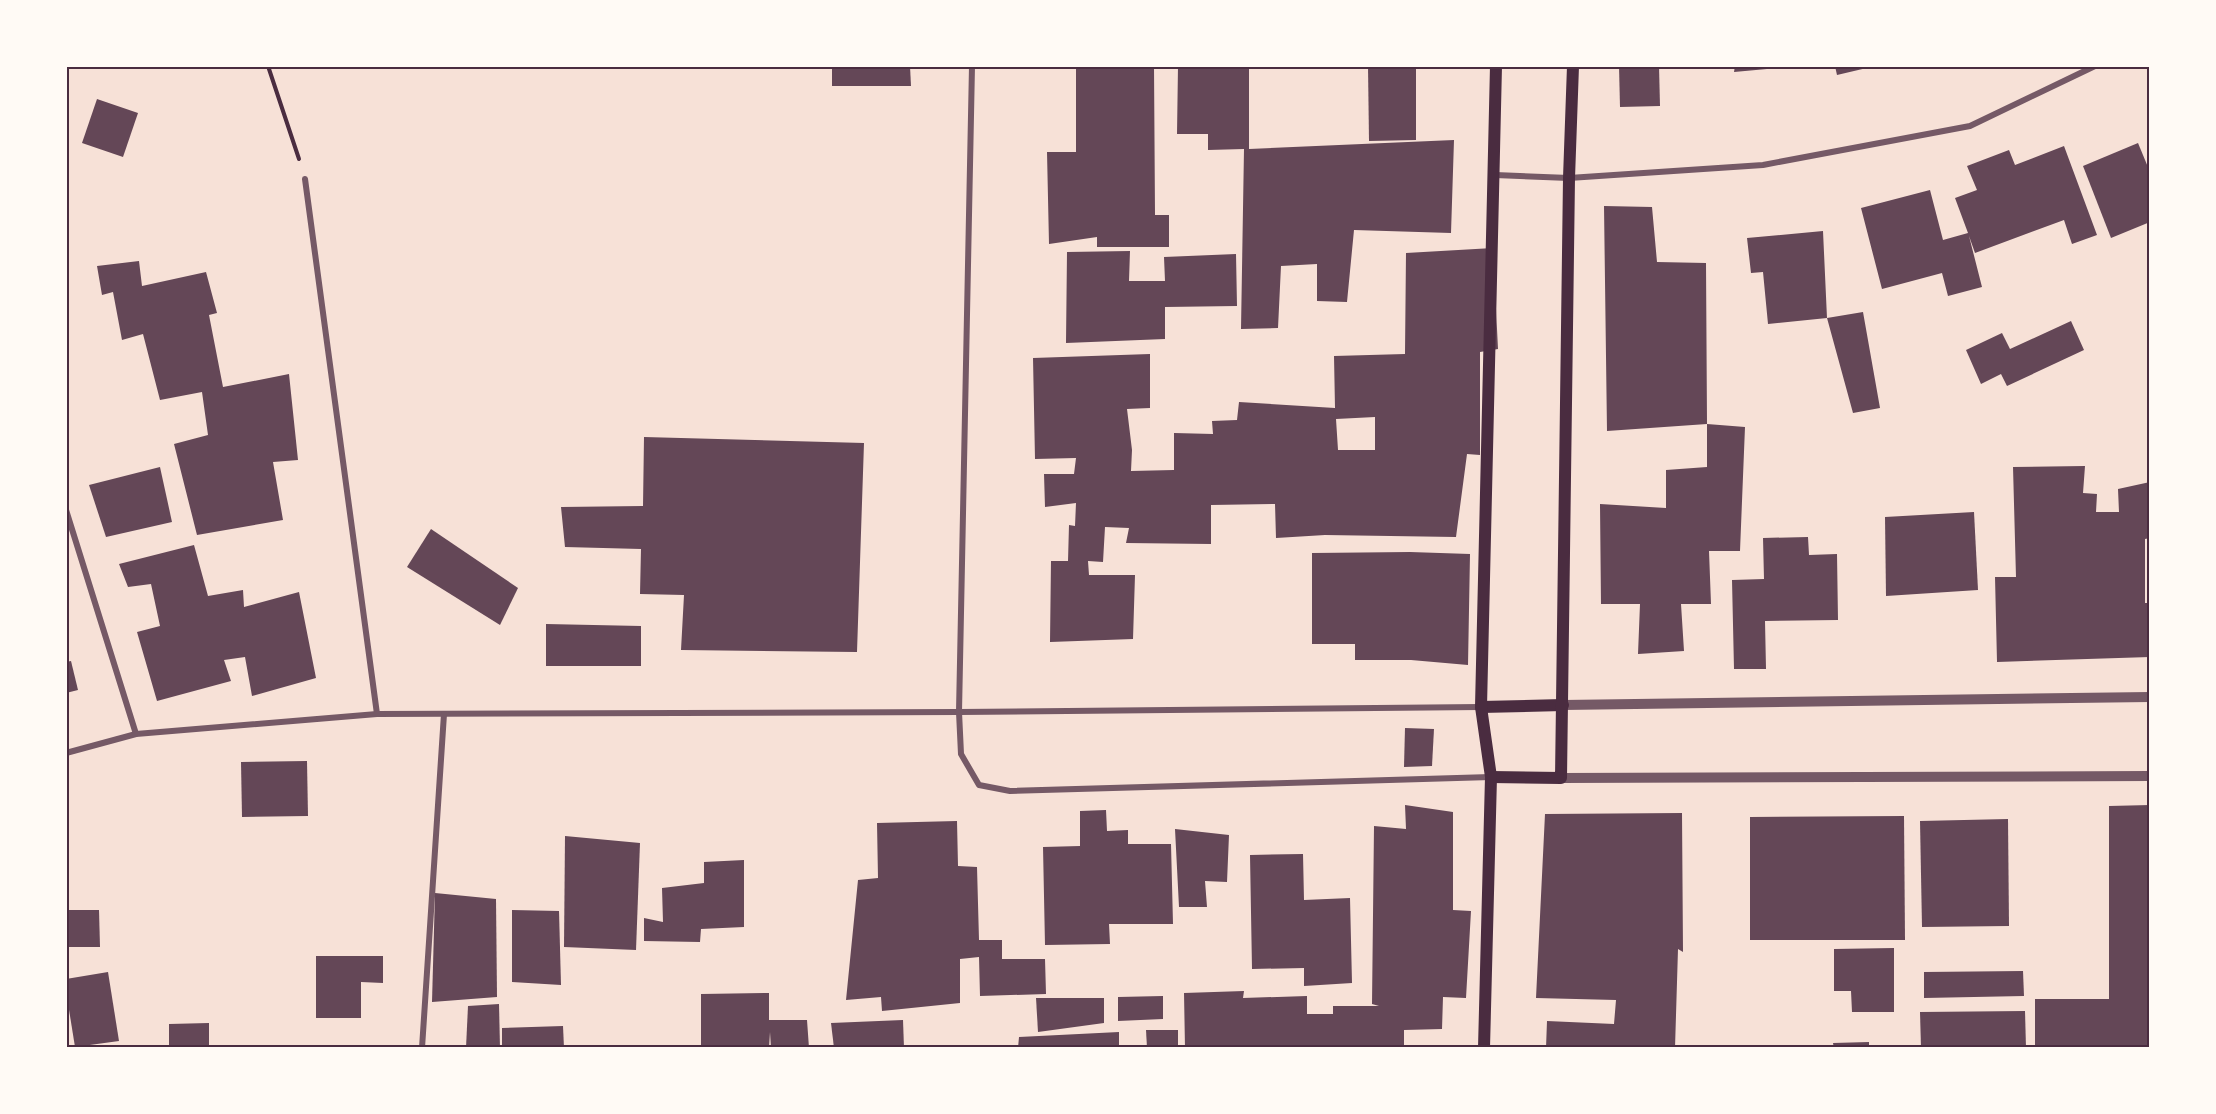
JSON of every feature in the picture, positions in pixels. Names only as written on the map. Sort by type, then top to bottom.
[{"type":"main road","points":[[1484,1048],[1491,777],[1481,707],[1497,66]]},
{"type":"main road","points":[[1491,777],[1561,778],[1569,178],[1573,66]]},
{"type":"main road","points":[[1481,707],[1563,705]]},
{"type":"street","points":[[972,66],[958,712],[961,754],[979,785],[1010,791],[1491,777]]},
{"type":"street","points":[[1495,175],[1569,178],[1763,165],[1970,126],[2095,66]]},
{"type":"street","points":[[305,179],[377,714]]},
{"type":"street","points":[[66,510],[136,734]]},
{"type":"street","points":[[1563,705],[2150,697]]},
{"type":"street","points":[[66,753],[136,734],[377,714],[1481,707]]},
{"type":"street","points":[[422,1048],[444,714]]},
{"type":"street","points":[[1561,778],[2150,776]]},
{"type":"path","points":[[268,66],[305,179]]},
{"type":"building","points":[[832,66],[910,66],[911,86],[832,86]]},
{"type":"building","points":[[1076,66],[1154,66],[1155,215],[1169,215],[1169,247],[1097,247],[1097,237],[1049,244],[1047,152],[1076,152]]},
{"type":"building","points":[[1178,66],[1249,66],[1249,149],[1454,140],[1451,233],[1354,230],[1347,302],[1317,301],[1317,264],[1281,266],[1278,328],[1241,329],[1244,149],[1208,150],[1208,134],[1177,134]]},
{"type":"building","points":[[1368,66],[1416,66],[1416,140],[1369,141]]},
{"type":"building","points":[[1619,66],[1659,66],[1660,106],[1620,107]]},
{"type":"building","points":[[1735,66],[1778,66],[1778,68],[1734,72]]},
{"type":"building","points":[[1835,66],[1871,66],[1871,67],[1837,75]]},
{"type":"building","points":[[97,99],[138,113],[123,157],[82,143]]},
{"type":"building","points":[[2138,143],[2150,172],[2150,222],[2111,238],[2083,166]]},
{"type":"building","points":[[2064,146],[2097,235],[2072,244],[2064,220],[1975,253],[1969,236],[1982,287],[1948,296],[1942,273],[1882,289],[1861,208],[1930,190],[1943,240],[1968,233],[1955,198],[1977,190],[1967,166],[2009,150],[2015,165]]},
{"type":"building","points":[[1604,206],[1652,207],[1657,262],[1706,263],[1707,424],[1607,431]]},
{"type":"building","points":[[1823,231],[1827,318],[1768,324],[1763,272],[1751,273],[1747,238]]},
{"type":"building","points":[[1493,248],[1498,349],[1480,352],[1480,455],[1467,454],[1456,537],[1325,535],[1276,538],[1275,504],[1211,505],[1211,544],[1126,543],[1129,528],[1105,527],[1103,562],[1088,561],[1089,575],[1135,575],[1133,639],[1050,642],[1051,561],[1068,561],[1069,525],[1075,526],[1076,503],[1045,507],[1044,474],[1074,474],[1076,458],[1035,459],[1033,358],[1150,354],[1150,408],[1127,409],[1132,450],[1131,471],[1174,470],[1174,433],[1213,434],[1212,421],[1237,420],[1239,402],[1335,408],[1334,356],[1405,354],[1406,253]],"holes":[[[1375,417],[1375,450],[1338,450],[1336,419]]]},
{"type":"building","points":[[1130,251],[1129,281],[1165,281],[1164,257],[1236,254],[1237,306],[1165,307],[1165,339],[1066,343],[1067,252]]},
{"type":"building","points":[[139,261],[142,286],[206,272],[217,313],[209,315],[223,387],[289,374],[298,460],[273,462],[283,520],[197,535],[174,444],[208,435],[202,392],[160,400],[143,334],[122,340],[113,292],[102,295],[97,266]]},
{"type":"building","points":[[1863,312],[1880,408],[1853,413],[1827,318]]},
{"type":"building","points":[[2071,321],[2084,350],[2007,386],[2001,374],[1981,384],[1966,350],[2002,333],[2010,349]]},
{"type":"building","points":[[1707,424],[1745,427],[1740,551],[1709,551],[1711,604],[1681,604],[1684,651],[1638,654],[1640,604],[1601,604],[1600,504],[1666,508],[1666,470],[1707,467]]},
{"type":"building","points":[[644,437],[864,443],[857,652],[681,650],[684,595],[640,594],[641,549],[565,547],[561,507],[643,506]]},
{"type":"building","points":[[2085,466],[2083,493],[2097,494],[2096,512],[2119,512],[2118,489],[2150,482],[2150,538],[2145,539],[2145,603],[2150,603],[2150,657],[1997,662],[1995,577],[2016,577],[2013,467]]},
{"type":"building","points":[[160,467],[172,522],[106,537],[89,485]]},
{"type":"building","points":[[1974,512],[1978,590],[1886,596],[1885,517]]},
{"type":"building","points":[[431,529],[518,588],[500,625],[407,567]]},
{"type":"building","points":[[1808,537],[1809,555],[1837,554],[1838,620],[1765,621],[1766,669],[1734,669],[1732,580],[1764,579],[1763,538]]},
{"type":"building","points":[[194,545],[208,596],[243,590],[244,607],[299,592],[316,678],[252,696],[245,657],[224,660],[231,681],[157,701],[137,632],[160,626],[151,584],[128,587],[119,564]]},
{"type":"building","points":[[1312,553],[1470,554],[1468,665],[1411,660],[1355,660],[1355,644],[1312,644]]},
{"type":"building","points":[[546,624],[641,626],[641,666],[546,666]]},
{"type":"building","points":[[71,661],[78,690],[66,693],[66,662]]},
{"type":"building","points":[[1405,728],[1434,729],[1432,766],[1404,767]]},
{"type":"building","points":[[307,761],[308,816],[242,817],[241,762]]},
{"type":"building","points":[[1405,805],[1453,812],[1453,910],[1471,911],[1466,998],[1443,997],[1442,1029],[1404,1030],[1404,1048],[1185,1048],[1184,993],[1244,991],[1243,998],[1307,996],[1307,1014],[1333,1014],[1333,1006],[1379,1006],[1372,1004],[1374,826],[1406,829]]},
{"type":"building","points":[[2150,805],[2150,1048],[2035,1048],[2035,999],[2109,999],[2109,806]]},
{"type":"building","points":[[1106,810],[1107,831],[1128,830],[1128,844],[1171,844],[1173,924],[1109,924],[1110,944],[1045,945],[1043,847],[1080,846],[1080,811]]},
{"type":"building","points":[[1682,813],[1683,952],[1678,949],[1675,1048],[1546,1048],[1547,1021],[1614,1024],[1616,1000],[1536,998],[1545,814]]},
{"type":"building","points":[[1904,816],[1905,940],[1750,940],[1750,817]]},
{"type":"building","points":[[2008,819],[2009,926],[1922,927],[1920,821]]},
{"type":"building","points":[[957,821],[958,866],[977,867],[979,940],[1002,940],[1002,959],[1045,959],[1046,994],[980,996],[979,957],[960,959],[960,1003],[882,1011],[881,997],[846,1000],[858,880],[878,878],[877,823]]},
{"type":"building","points":[[1175,829],[1229,835],[1227,882],[1205,881],[1207,907],[1179,907]]},
{"type":"building","points":[[565,836],[640,843],[636,950],[564,947]]},
{"type":"building","points":[[1303,854],[1304,900],[1350,898],[1352,983],[1304,986],[1304,968],[1252,969],[1250,855]]},
{"type":"building","points":[[744,860],[744,927],[701,929],[700,942],[644,941],[644,918],[663,922],[662,888],[704,883],[704,862]]},
{"type":"building","points":[[435,893],[496,899],[497,997],[432,1002]]},
{"type":"building","points":[[66,910],[99,910],[100,947],[66,947]]},
{"type":"building","points":[[512,910],[559,911],[561,985],[512,982]]},
{"type":"building","points":[[1894,948],[1894,1012],[1852,1012],[1851,991],[1834,991],[1834,949]]},
{"type":"building","points":[[316,956],[383,956],[383,983],[361,982],[361,1018],[316,1018]]},
{"type":"building","points":[[2023,971],[2024,996],[1924,998],[1924,972]]},
{"type":"building","points":[[108,972],[119,1041],[75,1047],[66,979]]},
{"type":"building","points":[[769,993],[769,1020],[807,1020],[809,1048],[771,1048],[770,1032],[769,1048],[701,1048],[701,994]]},
{"type":"building","points":[[1163,996],[1163,1019],[1118,1021],[1118,997]]},
{"type":"building","points":[[1036,998],[1104,998],[1104,1023],[1038,1032]]},
{"type":"building","points":[[499,1004],[500,1048],[466,1048],[468,1006]]},
{"type":"building","points":[[2025,1011],[2026,1048],[1921,1048],[1920,1012]]},
{"type":"building","points":[[903,1020],[904,1048],[834,1048],[831,1023]]},
{"type":"building","points":[[209,1023],[209,1048],[169,1048],[169,1024]]},
{"type":"building","points":[[563,1026],[564,1048],[502,1048],[502,1028]]},
{"type":"building","points":[[1146,1030],[1178,1030],[1178,1048],[1147,1048]]},
{"type":"building","points":[[1119,1032],[1119,1048],[1018,1048],[1019,1037]]},
{"type":"building","points":[[1869,1042],[1869,1048],[1834,1048],[1833,1043]]},
{"type":"building","points":[[690,1045],[690,1048],[655,1048],[655,1046]]}]
